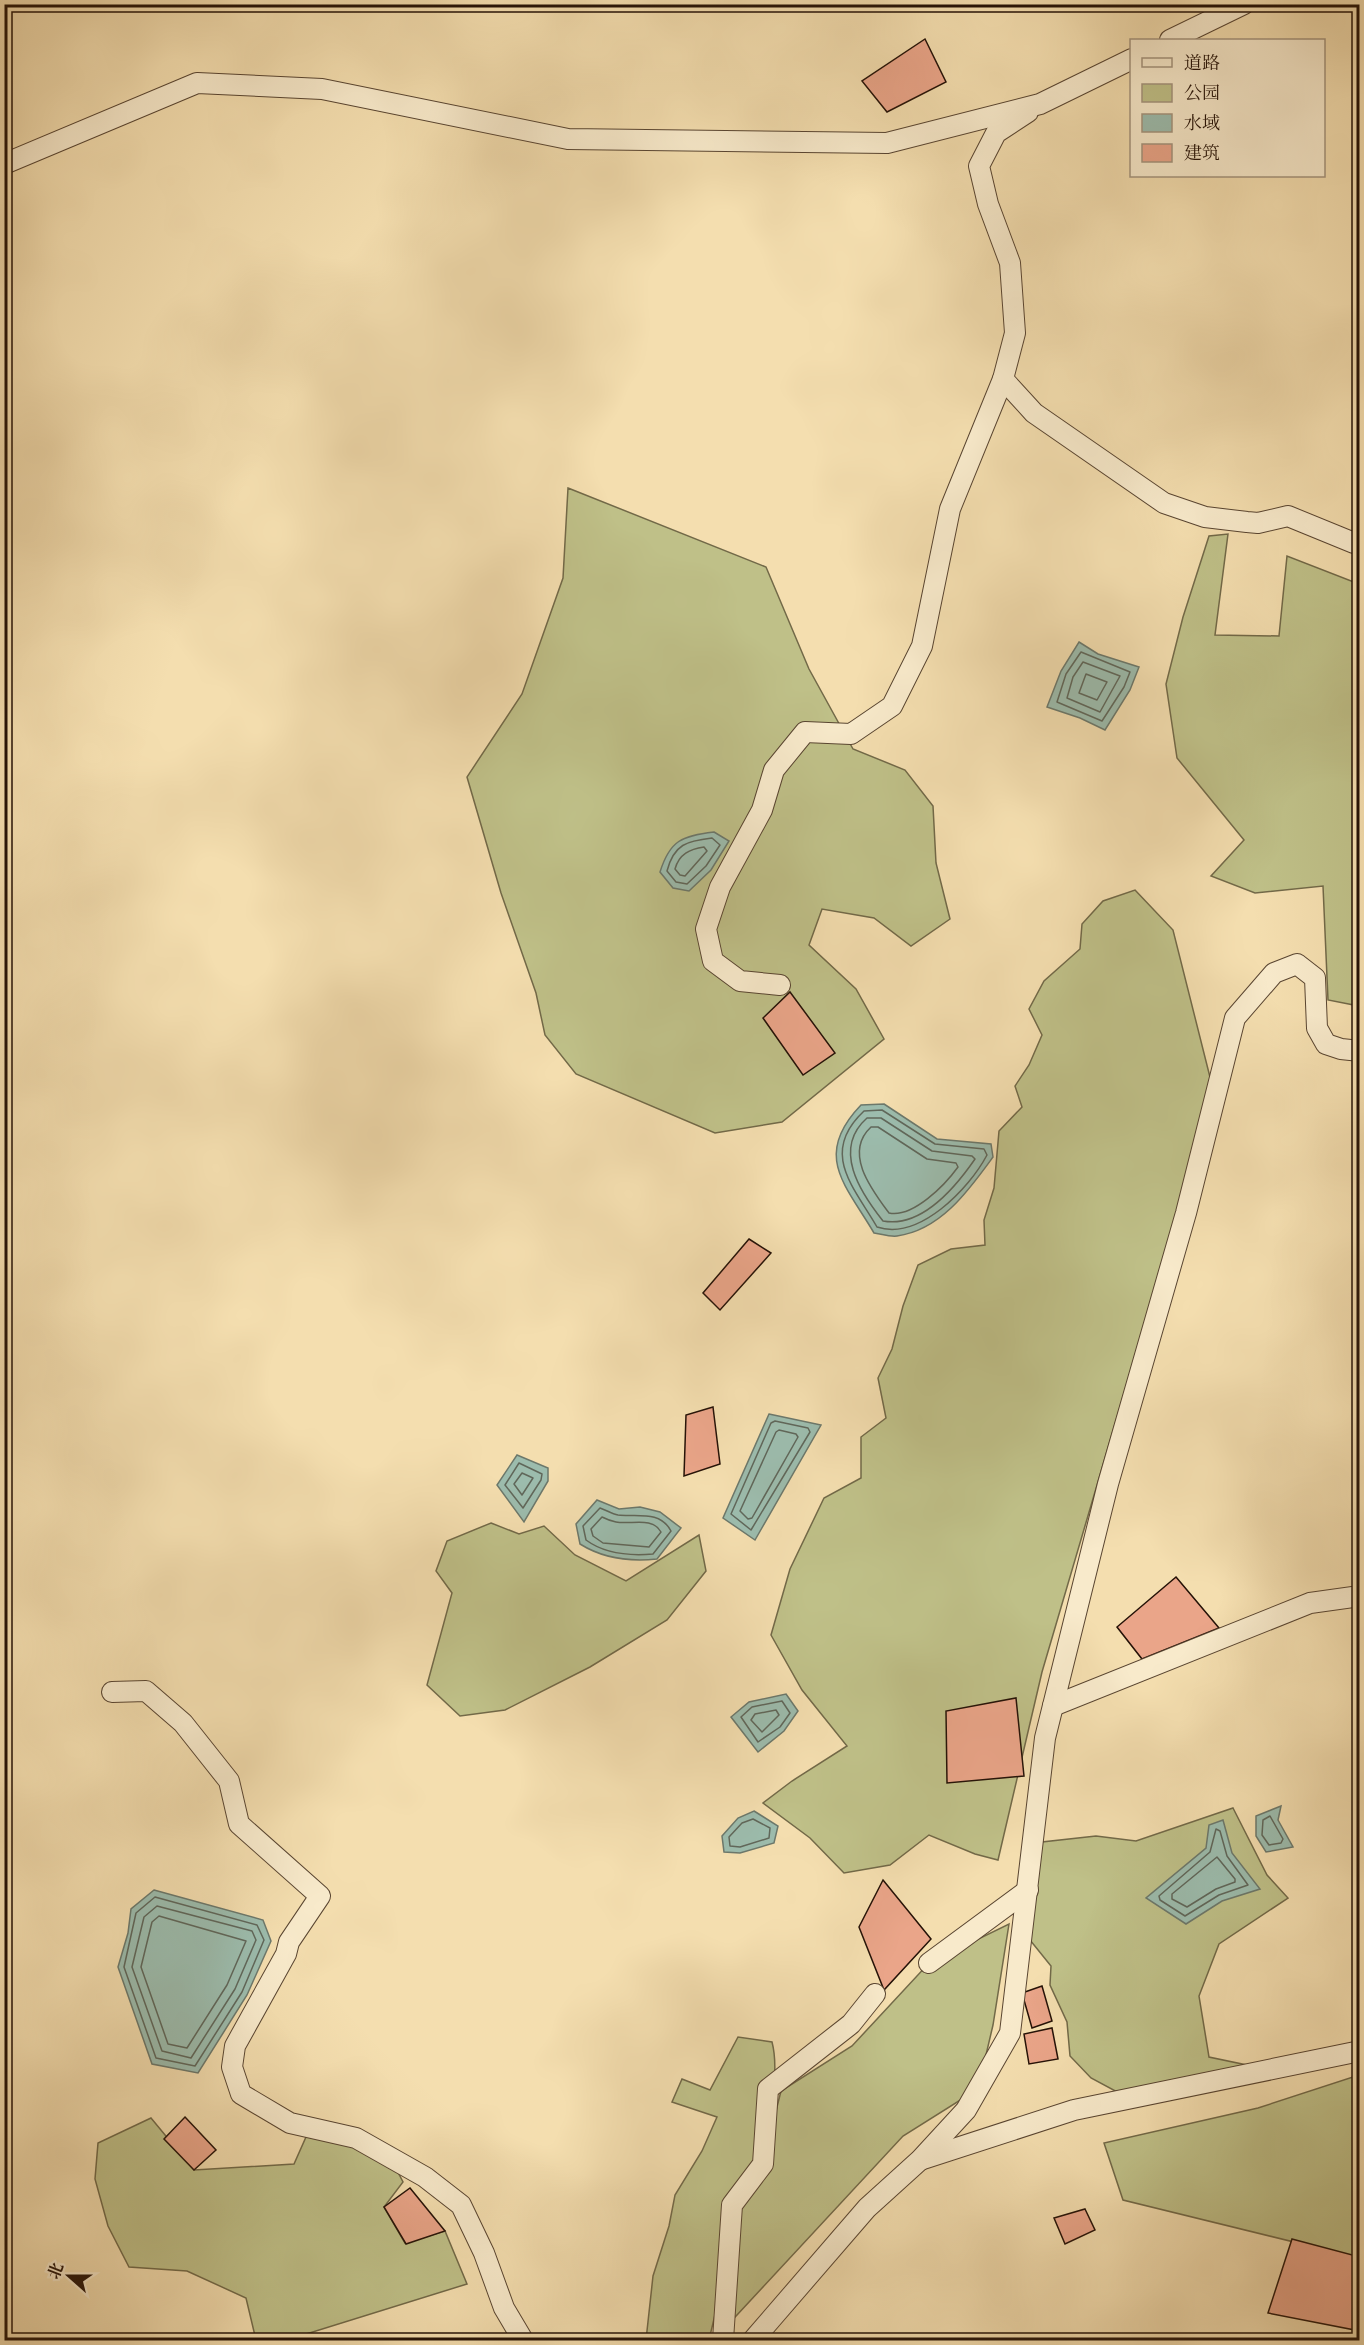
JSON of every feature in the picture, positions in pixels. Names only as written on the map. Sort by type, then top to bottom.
[{"type":"street","points":[[1172,39],[1244,4]]},
{"type":"street","points":[[780,985],[740,981],[713,961],[706,929],[720,887],[762,810],[774,770],[805,732],[851,734],[892,706],[922,646],[950,509],[1004,379],[1015,333],[1010,263],[988,204],[979,165],[996,133],[1040,104],[1130,59]]},
{"type":"street","points":[[4,164],[197,83],[322,89],[568,140],[887,143],[1040,104]]},
{"type":"street","points":[[1004,379],[1034,412],[1164,503],[1205,517],[1247,522],[1258,523],[1288,516],[1354,543],[1359,542]]},
{"type":"street","points":[[753,2340],[867,2208],[920,2160],[966,2110],[1010,2033],[1045,1738],[1108,1484],[1186,1214],[1235,1018],[1260,986],[1274,973],[1297,964],[1316,978],[1317,1028],[1326,1044],[1359,1051]]},
{"type":"street","points":[[1053,1706],[1310,1603],[1359,1596]]},
{"type":"street","points":[[112,1692],[146,1691],[183,1723],[229,1781],[239,1824],[320,1896],[288,1942],[286,1954],[235,2046],[232,2067],[241,2094],[290,2123],[356,2138],[425,2177],[461,2205],[484,2253],[504,2308],[523,2340]]},
{"type":"street","points":[[929,1963],[1028,1890]]},
{"type":"street","points":[[723,2340],[732,2205],[763,2164],[768,2089],[851,2024],[875,1994]]},
{"type":"street","points":[[920,2160],[1074,2110],[1359,2051]]},
{"type":"green space","points":[[568,488],[766,567],[809,669],[853,749],[905,770],[933,806],[936,863],[950,919],[911,946],[874,918],[822,909],[809,945],[856,989],[884,1039],[782,1122],[715,1133],[576,1074],[545,1035],[536,993],[501,893],[467,777],[522,694],[563,578]]},
{"type":"green space","points":[[1228,534],[1215,635],[1279,636],[1287,556],[1359,584],[1359,1006],[1328,1000],[1323,886],[1255,893],[1211,876],[1244,840],[1177,758],[1166,684],[1183,617],[1209,536]]},
{"type":"green space","points":[[1135,890],[1173,930],[1215,1097],[1145,1322],[1042,1672],[998,1860],[975,1854],[929,1835],[890,1865],[844,1873],[810,1838],[763,1803],[792,1781],[847,1746],[802,1690],[771,1635],[790,1569],[824,1498],[861,1478],[861,1437],[886,1418],[878,1378],[892,1349],[903,1306],[918,1265],[951,1249],[985,1245],[984,1220],[994,1188],[999,1131],[1022,1107],[1015,1086],[1029,1065],[1042,1035],[1029,1009],[1044,981],[1080,949],[1082,924],[1103,901]]},
{"type":"green space","points":[[491,1523],[519,1534],[544,1526],[575,1555],[626,1581],[699,1535],[706,1571],[667,1620],[590,1667],[505,1710],[460,1716],[427,1685],[452,1593],[436,1571],[447,1541]]},
{"type":"green space","points":[[1233,1808],[1267,1875],[1288,1898],[1219,1944],[1199,1996],[1209,2057],[1271,2070],[1119,2093],[1091,2078],[1070,2056],[1067,2022],[1050,1985],[1051,1966],[1030,1940],[1033,1843],[1096,1836],[1136,1841]]},
{"type":"green space","points":[[1009,1924],[993,2025],[978,2089],[903,2136],[724,2329],[727,2264],[709,2340],[646,2340],[653,2276],[669,2226],[675,2195],[702,2151],[717,2117],[672,2102],[682,2079],[710,2090],[738,2037],[772,2042],[775,2070],[764,2159],[781,2091],[852,2046],[929,1963]]},
{"type":"green space","points":[[1359,2075],[1359,2258],[1123,2200],[1104,2143],[1258,2108]]},
{"type":"green space","points":[[151,2118],[194,2170],[294,2164],[310,2128],[390,2157],[403,2182],[384,2207],[405,2243],[445,2231],[467,2284],[287,2340],[256,2340],[246,2298],[187,2271],[129,2267],[108,2226],[95,2179],[98,2143]]},
{"type":"water","points":[[1079,642],[1098,654],[1139,667],[1130,690],[1105,730],[1080,718],[1047,707],[1061,671]]},
{"type":"water","points":[[714,832],[729,841],[711,870],[689,891],[673,888],[660,872],[673,846],[693,835]]},
{"type":"water","points":[[884,1104],[937,1139],[991,1144],[993,1157],[964,1195],[940,1217],[927,1226],[897,1236],[874,1233],[845,1185],[836,1155],[838,1140],[846,1123],[861,1105]]},
{"type":"water","points":[[769,1414],[821,1425],[755,1540],[723,1518]]},
{"type":"water","points":[[517,1455],[548,1468],[548,1481],[524,1522],[497,1485]]},
{"type":"water","points":[[597,1500],[619,1509],[640,1507],[660,1512],[681,1528],[657,1559],[627,1560],[598,1553],[580,1544],[576,1524]]},
{"type":"water","points":[[786,1694],[798,1711],[784,1731],[758,1752],[731,1717],[749,1702]]},
{"type":"water","points":[[1281,1806],[1278,1820],[1293,1847],[1266,1852],[1256,1836],[1256,1816]]},
{"type":"water","points":[[754,1811],[778,1826],[774,1843],[740,1853],[724,1852],[722,1836],[738,1818]]},
{"type":"water","points":[[1223,1820],[1232,1853],[1260,1889],[1222,1901],[1186,1924],[1146,1898],[1206,1848],[1209,1825]]},
{"type":"water","points":[[154,1890],[263,1920],[271,1941],[247,1995],[198,2073],[152,2064],[118,1967],[128,1933],[131,1909]]},
{"type":"building","points":[[925,39],[946,82],[887,112],[862,81]]},
{"type":"building","points":[[790,992],[835,1053],[803,1075],[763,1018]]},
{"type":"building","points":[[749,1239],[771,1253],[720,1310],[703,1293]]},
{"type":"building","points":[[713,1407],[720,1464],[684,1476],[686,1415]]},
{"type":"building","points":[[1176,1577],[1219,1628],[1142,1659],[1117,1627]]},
{"type":"building","points":[[1016,1698],[1024,1776],[947,1783],[946,1711]]},
{"type":"building","points":[[883,1880],[931,1939],[884,1990],[859,1927]]},
{"type":"building","points":[[1042,1986],[1052,2021],[1032,2028],[1022,1993]]},
{"type":"building","points":[[1052,2028],[1058,2059],[1029,2064],[1024,2034]]},
{"type":"building","points":[[185,2117],[216,2150],[194,2170],[164,2139]]},
{"type":"building","points":[[410,2188],[445,2231],[406,2244],[384,2207]]},
{"type":"building","points":[[1085,2209],[1095,2230],[1065,2244],[1054,2218]]},
{"type":"building","points":[[1292,2239],[1360,2257],[1360,2331],[1268,2313]]}]
